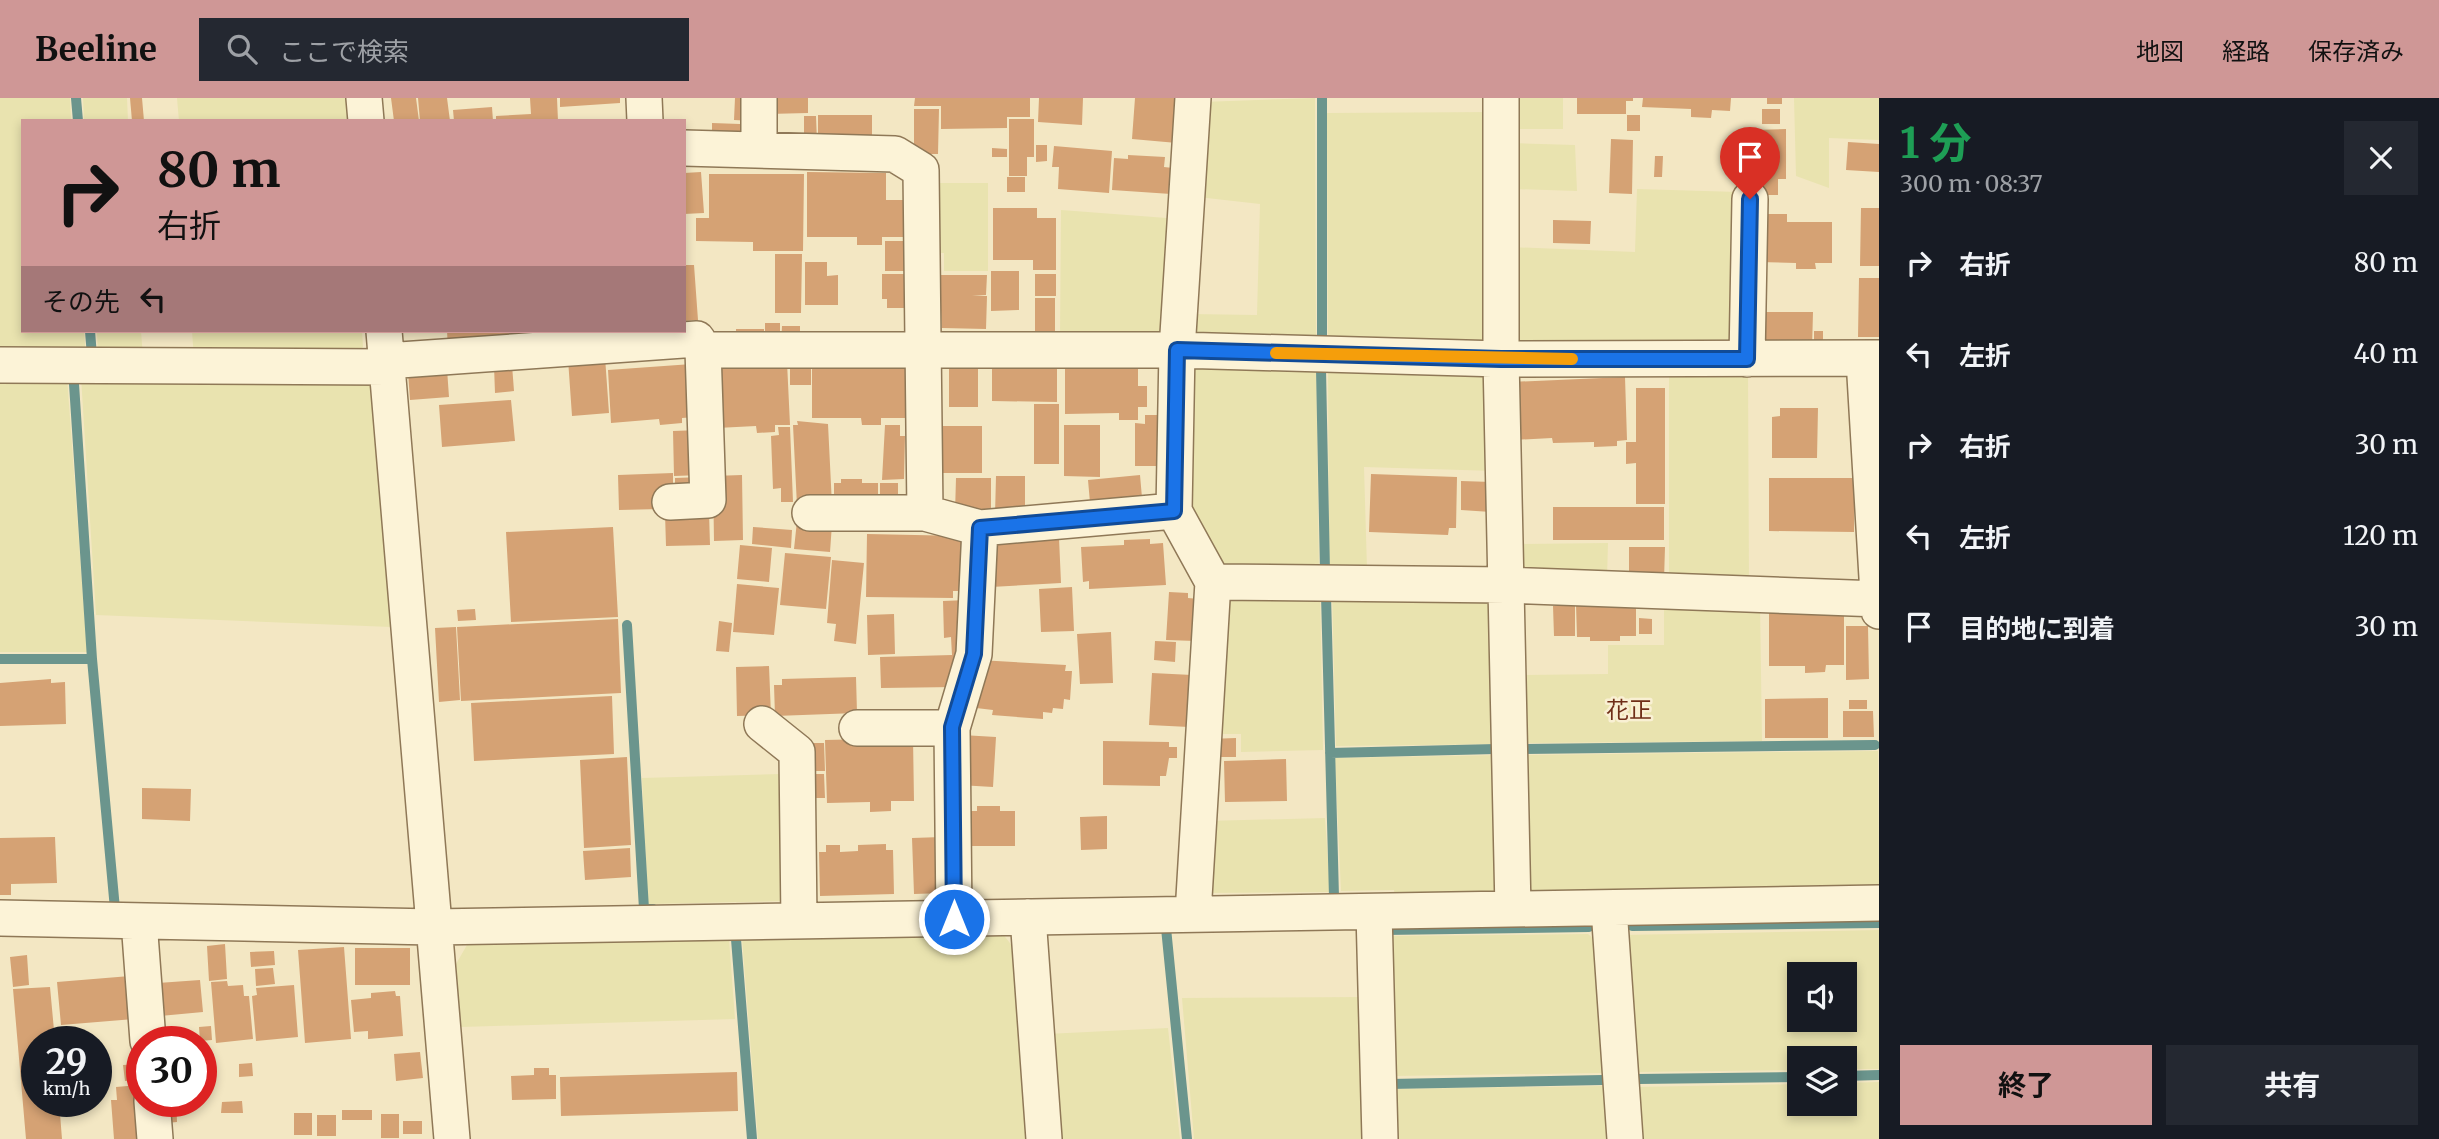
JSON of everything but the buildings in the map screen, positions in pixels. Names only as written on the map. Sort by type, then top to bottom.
[{"type":"street","points":[[364,98],[366,119]]},
{"type":"street","points":[[644,98],[645,119]]},
{"type":"street","points":[[759,98],[759,150]]},
{"type":"street","points":[[1193,914],[1213,582],[1174,511],[1177,350],[1194,98]]},
{"type":"street","points":[[1500,98],[1501,359],[1513,909]]},
{"type":"street","points":[[686,148],[895,154],[920,170],[925,513]]},
{"type":"street","points":[[1747,359],[1750,199]]},
{"type":"street","points":[[0,365],[386,353],[697,339],[702,350],[708,500],[670,502]]},
{"type":"street","points":[[702,350],[1177,350],[1501,359],[1871,359],[1879,611]]},
{"type":"street","points":[[386,353],[452,1139]]},
{"type":"street","points":[[810,513],[925,513],[980,528],[1174,511]]},
{"type":"street","points":[[954,919],[952,727],[974,654],[980,528]]},
{"type":"street","points":[[1213,582],[1506,585],[1879,599]]},
{"type":"street","points":[[762,724],[797,752],[799,921]]},
{"type":"street","points":[[856,728],[952,727]]},
{"type":"street","points":[[0,918],[433,928],[1879,902]]},
{"type":"street","points":[[1609,908],[1625,1139]]},
{"type":"street","points":[[1374,912],[1380,1139]]},
{"type":"street","points":[[1028,917],[1044,1139]]},
{"type":"street","points":[[139,921],[147,1026]]},
{"type":"street","points":[[153,1117],[155,1139]]},
{"type":"shaded area","points":[[0,98],[70,98],[71,119],[21,119],[21,333],[84,333],[86,357],[0,356]]},
{"type":"shaded area","points":[[83,98],[127,98],[128,119],[84,119]]},
{"type":"shaded area","points":[[177,98],[347,98],[348,119],[179,119]]},
{"type":"shaded area","points":[[1315,98],[1316,346],[1191,336],[1189,314],[1257,315],[1260,204],[1198,197],[1202,102]]},
{"type":"shaded area","points":[[1510,98],[1563,98],[1563,129],[1510,129]]},
{"type":"shaded area","points":[[1794,98],[1879,98],[1879,140],[1829,138],[1829,188],[1796,176]]},
{"type":"shaded area","points":[[1495,112],[1496,349],[1328,344],[1327,113]]},
{"type":"shaded area","points":[[1511,143],[1575,145],[1577,191],[1512,189]]},
{"type":"shaded area","points":[[927,183],[988,183],[988,271],[944,271],[944,253],[926,253]]},
{"type":"shaded area","points":[[1637,189],[1738,192],[1732,350],[1508,350],[1509,247],[1635,252]]},
{"type":"shaded area","points":[[1061,210],[1180,219],[1164,337],[1060,339]]},
{"type":"shaded area","points":[[97,333],[141,333],[143,357],[98,357]]},
{"type":"shaded area","points":[[192,333],[362,333],[363,347],[350,359],[194,358]]},
{"type":"shaded area","points":[[1184,358],[1316,361],[1319,573],[1227,573],[1180,496]]},
{"type":"shaded area","points":[[1328,363],[1478,368],[1491,377],[1495,471],[1364,467],[1367,569],[1329,568]]},
{"type":"shaded area","points":[[1669,369],[1748,370],[1749,584],[1669,581]]},
{"type":"shaded area","points":[[0,376],[67,377],[87,652],[0,652]]},
{"type":"shaded area","points":[[370,376],[391,627],[96,615],[81,377]]},
{"type":"shaded area","points":[[1608,543],[1607,578],[1515,573],[1514,544]]},
{"type":"shaded area","points":[[1320,590],[1323,750],[1241,752],[1241,734],[1209,734],[1218,599]]},
{"type":"shaded area","points":[[1332,591],[1500,596],[1502,744],[1336,746]]},
{"type":"shaded area","points":[[1664,600],[1760,604],[1762,741],[1519,743],[1519,675],[1608,674],[1608,645],[1664,645]]},
{"type":"shaded area","points":[[1878,751],[1879,888],[1523,892],[1519,755]]},
{"type":"shaded area","points":[[1502,755],[1496,898],[1395,902],[1394,890],[1341,891],[1335,758]]},
{"type":"shaded area","points":[[781,774],[783,901],[648,904],[642,778]]},
{"type":"shaded area","points":[[1325,818],[1330,892],[1201,893],[1206,821]]},
{"type":"shaded area","points":[[1879,930],[1879,1069],[1857,1069],[1857,1046],[1787,1046],[1787,1070],[1634,1072],[1623,935]]},
{"type":"shaded area","points":[[1002,933],[1013,947],[1026,1139],[758,1139],[742,938]]},
{"type":"shaded area","points":[[1588,934],[1595,940],[1604,1073],[1394,1076],[1390,936]]},
{"type":"shaded area","points":[[729,939],[735,1019],[461,1027],[456,964],[467,945]]},
{"type":"shaded area","points":[[1367,997],[1371,1139],[1194,1139],[1182,998]]},
{"type":"shaded area","points":[[1168,1028],[1180,1139],[1056,1139],[1047,1034]]},
{"type":"shaded area","points":[[1879,1082],[1879,1139],[1638,1139],[1635,1087],[1787,1084],[1787,1116],[1857,1116],[1857,1083]]},
{"type":"shaded area","points":[[1605,1086],[1609,1139],[1396,1139],[1394,1089]]},
{"type":"waterway","points":[[76,98],[78,119]]},
{"type":"waterway","points":[[1322,98],[1322,340]]},
{"type":"waterway","points":[[90,333],[92,356]]},
{"type":"waterway","points":[[1321,369],[1325,572],[1332,572]]},
{"type":"waterway","points":[[74,384],[92,659]]},
{"type":"waterway","points":[[1326,595],[1334,897]]},
{"type":"waterway","points":[[627,625],[644,909],[653,909]]},
{"type":"waterway","points":[[0,659],[92,659],[115,909]]},
{"type":"waterway","points":[[1524,749],[1875,745]]},
{"type":"waterway","points":[[1330,753],[1496,749]]},
{"type":"waterway","points":[[1632,926],[1879,923]]},
{"type":"waterway","points":[[1385,936],[1385,930],[1589,927]]},
{"type":"waterway","points":[[1166,928],[1187,1139]]},
{"type":"waterway","points":[[736,939],[752,1139]]},
{"type":"waterway","points":[[1857,1076],[1879,1075]]},
{"type":"waterway","points":[[1638,1079],[1787,1077]]},
{"type":"waterway","points":[[1389,1084],[1603,1080]]},
{"type":"slow traffic","points":[[1276,353],[1572,359]]},
{"type":"district","name":"花正","points":[[1629,710]]},
{"type":"route","points":[[954,919],[952,727],[974,654],[980,528],[1174,511],[1177,350],[1501,359],[1747,359],[1750,199]]}]
